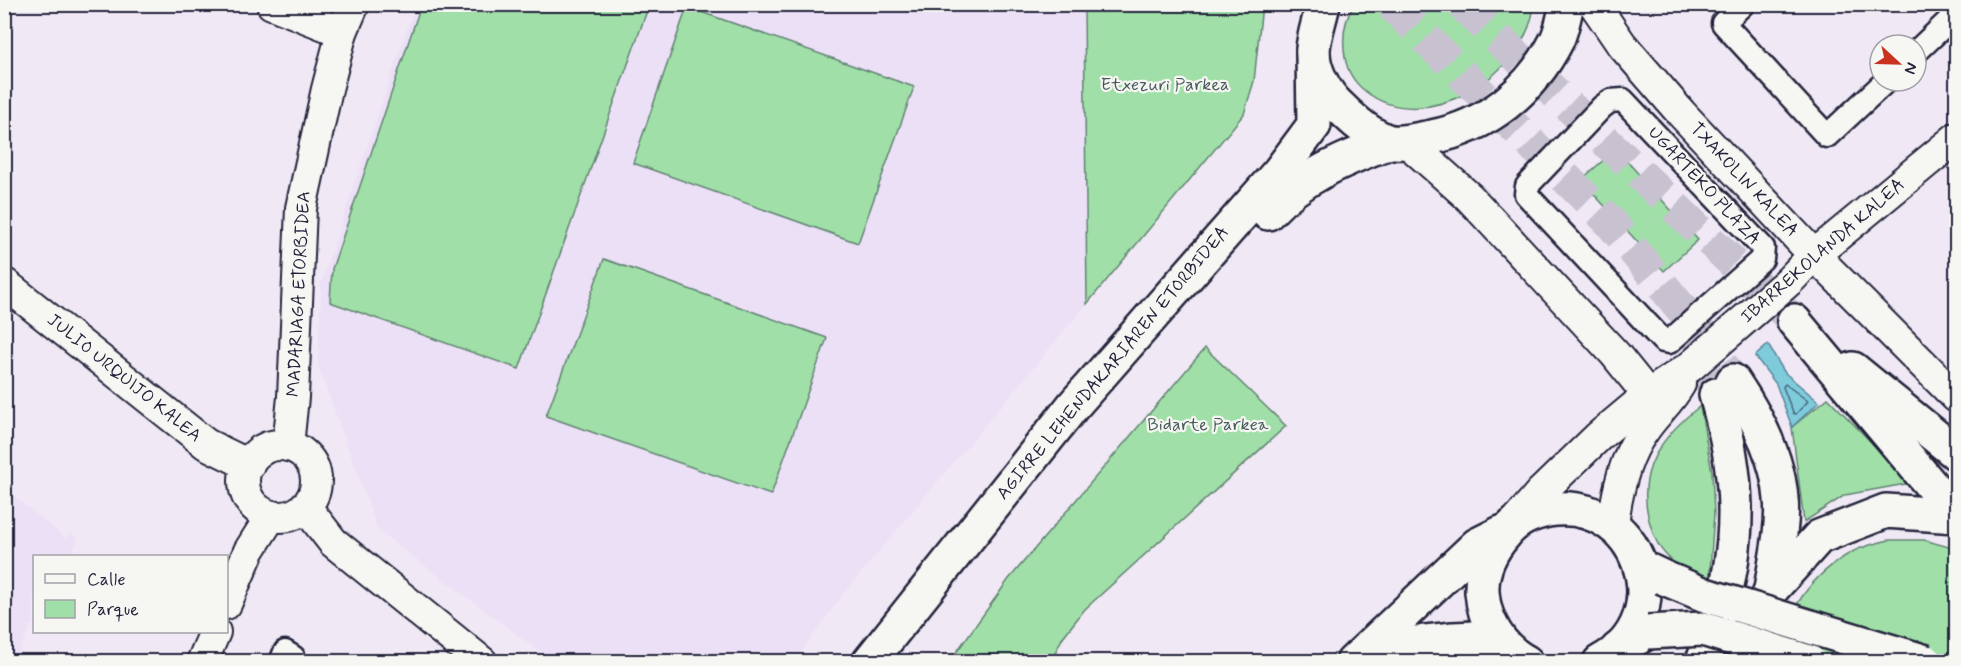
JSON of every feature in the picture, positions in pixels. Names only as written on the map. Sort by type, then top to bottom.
[{"type":"main road","points":[[1323,4],[1313,51],[1319,77],[1329,97],[1375,136],[1398,142]]},
{"type":"main road","name":"AGIRRE LEHENDAKARIAREN ETORBIDEA","points":[[895,662],[993,536],[1220,265],[1274,206],[1300,182],[1357,154],[1398,142],[1453,132],[1483,120],[1514,96],[1535,75],[1558,38],[1567,4]]},
{"type":"main road","name":"AGIRRE LEHENDAKARIAREN ETORBIDEA","points":[[869,662],[1066,414],[1279,172],[1307,135],[1314,125],[1313,51]]},
{"type":"main road","points":[[1956,453],[1794,321],[1956,516]]},
{"type":"main road","points":[[1704,659],[1730,581],[1737,528],[1736,492],[1728,441],[1725,388],[1753,411],[1778,479],[1782,500],[1771,590],[1756,629],[1752,662]]},
{"type":"main road","points":[[1518,656],[1494,633],[1485,612],[1482,590],[1485,567],[1494,547],[1511,527],[1537,512],[1563,508],[1589,512],[1613,524],[1631,543],[1652,572],[1705,595],[1926,662]]},
{"type":"main road","points":[[1771,590],[1819,537],[1886,510],[1956,516]]},
{"type":"main road","name":"IBARREKOLANDA KALEA","points":[[1353,662],[1477,545],[1511,527]]},
{"type":"main road","points":[[1609,655],[1632,632],[1641,611],[1644,589],[1652,572]]},
{"type":"main road","points":[[1609,655],[1648,632],[1703,629],[1809,662]]},
{"type":"main road","points":[[1390,662],[1417,643],[1453,639],[1476,638],[1518,656]]},
{"type":"street","points":[[272,4],[342,32]]},
{"type":"street","name":"MADARIAGA ETORBIDEA","points":[[288,446],[293,397],[301,208],[310,159],[342,32],[354,4]]},
{"type":"street","name":"TXAKOLIN KALEA","points":[[1594,4],[1622,45],[1644,71],[1814,255],[1953,388]]},
{"type":"street","points":[[1743,4],[1723,23],[1827,136],[1873,93]]},
{"type":"street","points":[[1928,41],[1956,14]]},
{"type":"street","name":"UGARTEKO PLAZA","points":[[1623,100],[1763,248],[1762,259],[1675,339],[1663,341],[1526,194],[1527,186],[1563,150],[1602,107],[1623,100]]},
{"type":"street","name":"IBARREKOLANDA KALEA","points":[[1511,527],[1540,493],[1599,436],[1648,395],[1691,366],[1789,281],[1814,255],[1956,138]]},
{"type":"street","points":[[1398,142],[1469,197],[1615,354],[1648,395]]},
{"type":"street","name":"JULIO URQUIJO KALEA","points":[[4,283],[206,444],[249,465]]},
{"type":"street","name":"IBARREKOLANDA KALEA","points":[[1613,524],[1616,500],[1632,452],[1642,432],[1673,396],[1691,366]]},
{"type":"street","points":[[288,446],[307,457],[316,476],[312,498],[305,507],[290,516],[271,516],[253,505],[248,496],[245,475],[249,465],[265,449],[288,446]]},
{"type":"street","points":[[305,507],[333,542],[482,662]]},
{"type":"street","points":[[228,599],[249,551],[271,516]]},
{"type":"street","points":[[202,662],[215,633]]},
{"type":"street","points":[[281,662],[285,652],[293,657],[293,662]]},
{"type":"shaded area","points":[[415,5],[1084,5],[1087,304],[841,597],[795,661],[552,661],[378,531],[318,366],[321,282]]},
{"type":"shaded area","points":[[4,488],[66,538],[69,533],[78,539],[71,555],[33,555],[33,626],[31,625],[16,661],[5,661]]},
{"type":"green space","points":[[1354,4],[1534,5],[1527,30],[1513,54],[1493,75],[1469,92],[1443,103],[1415,107],[1389,104],[1365,91],[1352,76],[1346,62],[1344,37],[1346,23]]},
{"type":"green space","points":[[421,5],[649,5],[519,369],[330,302],[332,269]]},
{"type":"green space","name":"Etxezuri Parkea","points":[[1084,5],[1262,5],[1254,81],[1244,114],[1087,304]]},
{"type":"green space","points":[[687,7],[914,87],[858,243],[633,163]]},
{"type":"green space","points":[[1616,149],[1698,240],[1664,271],[1581,180]]},
{"type":"green space","points":[[604,259],[827,338],[771,495],[546,416]]},
{"type":"green space","name":"Bidarte Parkea","points":[[1205,348],[1286,426],[1085,609],[1063,637],[1051,661],[950,661],[1009,579]]},
{"type":"green space","points":[[1828,398],[1911,483],[1845,495],[1804,522],[1792,427]]},
{"type":"green space","points":[[1700,406],[1712,472],[1714,513],[1709,585],[1682,569],[1664,552],[1652,530],[1646,502],[1649,469],[1655,455],[1674,429]]},
{"type":"green space","points":[[1889,540],[1924,540],[1956,549],[1956,661],[1780,662],[1786,628],[1802,597],[1813,583],[1839,560],[1854,551]]},
{"type":"water","points":[[1768,345],[1785,373],[1819,402],[1792,427],[1776,384],[1755,356]]},
{"type":"tunnel","points":[[1391,4],[1610,222],[1695,325],[1733,381]]},
{"type":"tunnel","points":[[1462,4],[1794,321]]},
{"type":"tunnel","points":[[1695,325],[1716,395]]}]
